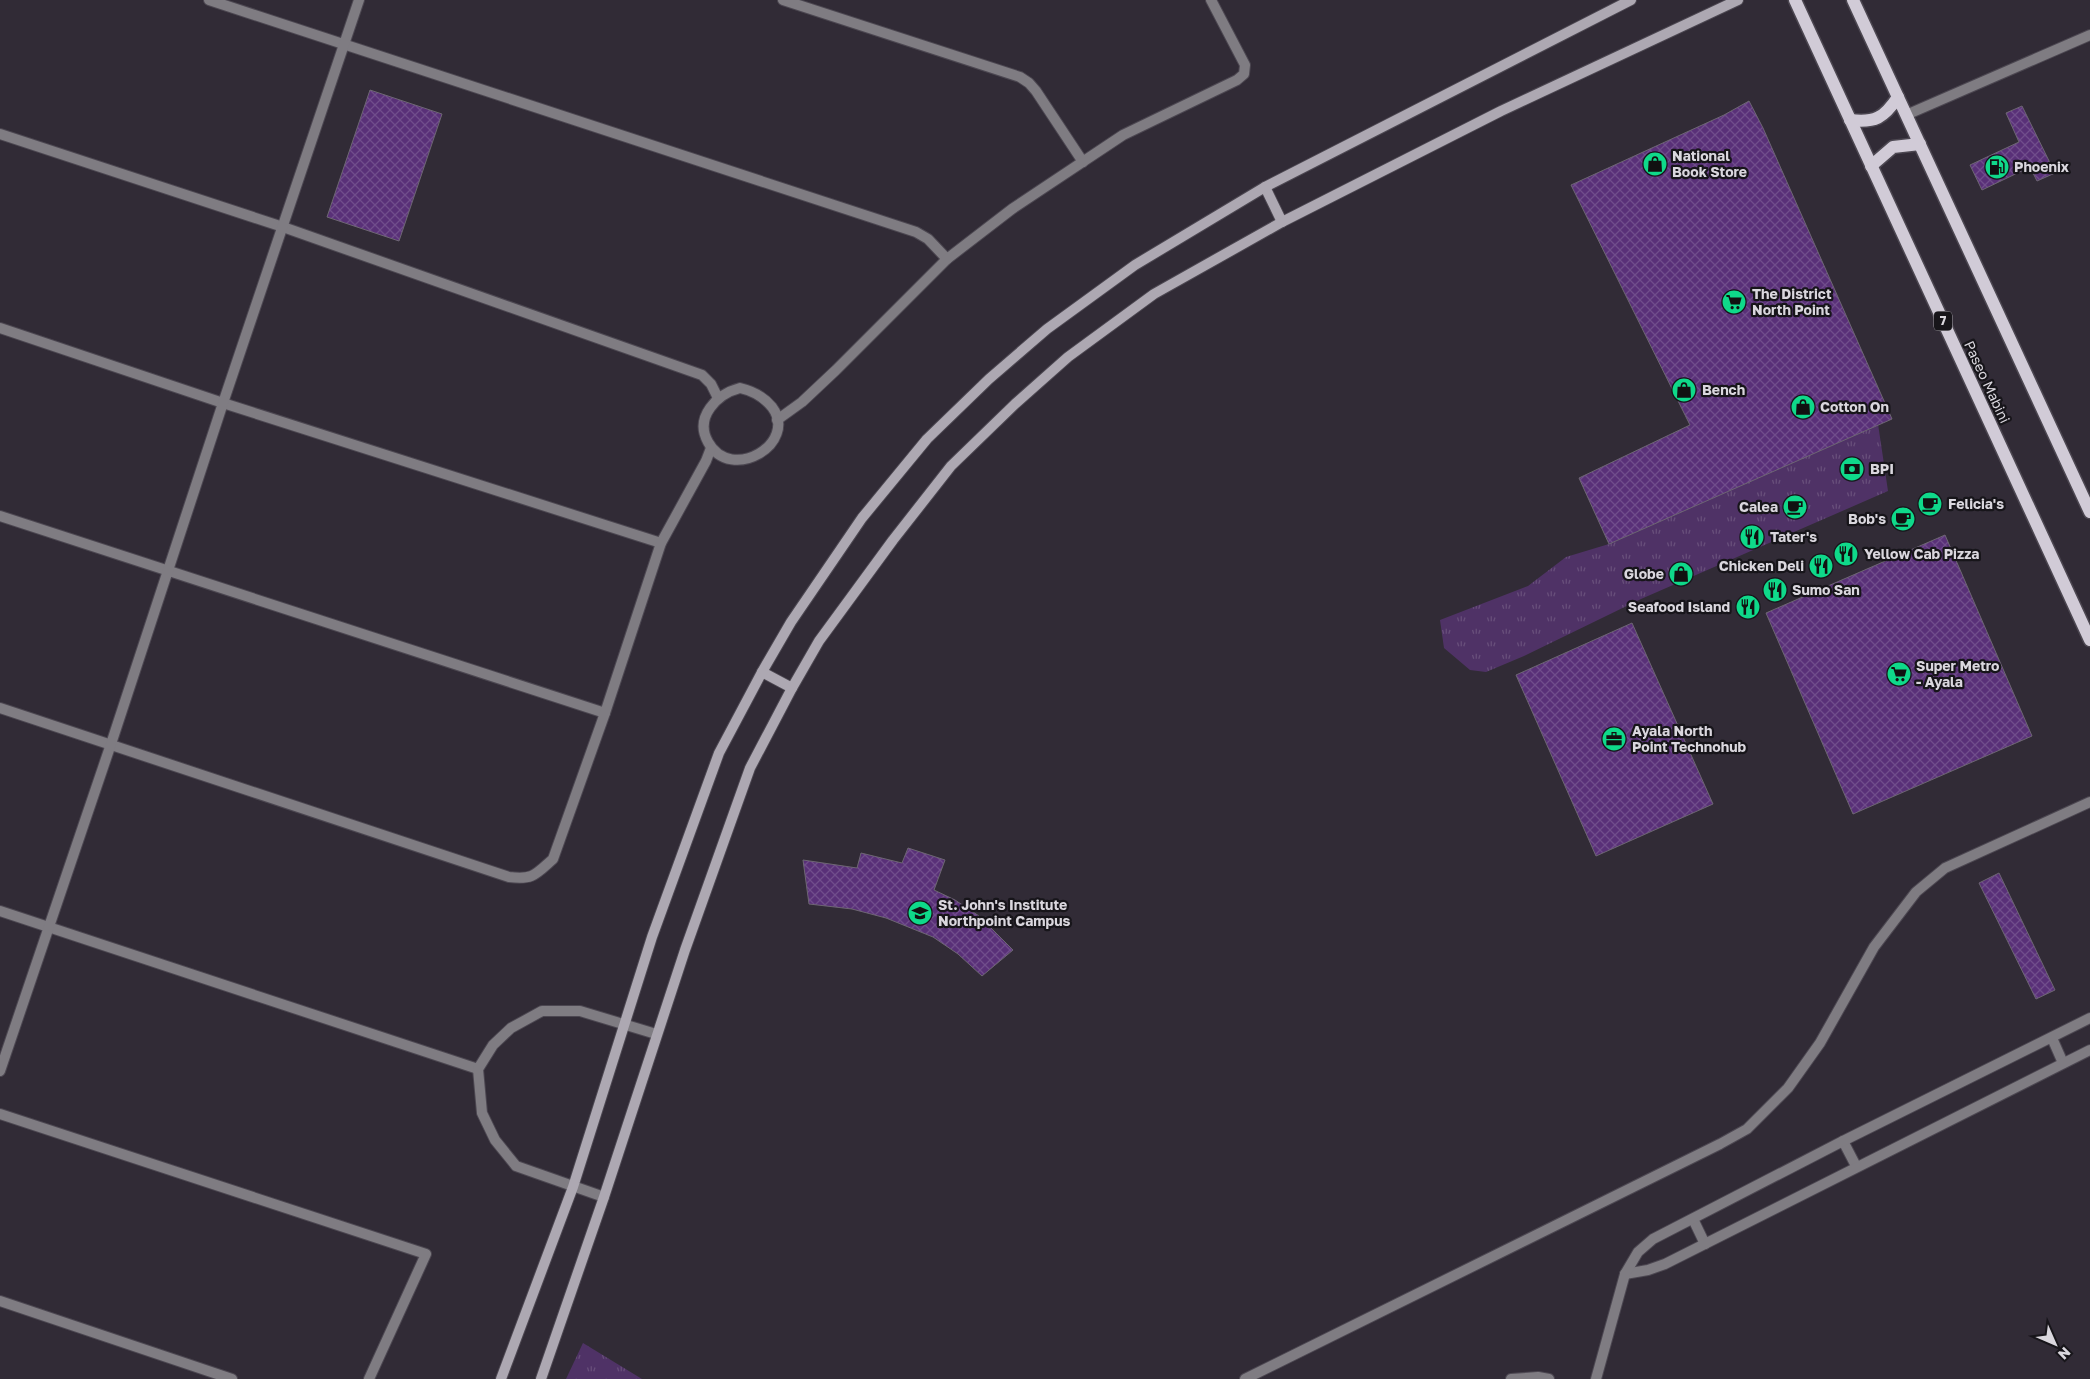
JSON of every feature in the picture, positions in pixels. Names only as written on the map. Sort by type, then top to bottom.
[{"type":"main road","points":[[1853,0],[2090,512]]},
{"type":"main road","name":"Paseo Mabini","points":[[1794,1],[2090,640]]},
{"type":"main road","points":[[1850,120],[1867,122],[1879,118],[1890,110],[1898,97]]},
{"type":"main road","points":[[1871,166],[1893,147],[1920,144]]},
{"type":"street","points":[[209,0],[344,46],[916,232],[928,239],[947,258]]},
{"type":"street","points":[[0,1071],[359,0]]},
{"type":"street","points":[[783,0],[1020,77],[1036,91],[1083,162]]},
{"type":"street","points":[[777,420],[802,402],[947,258],[1012,209],[1123,135],[1237,80],[1244,74],[1246,65],[1211,0]]},
{"type":"street","points":[[501,1379],[573,1187],[652,937],[719,753],[791,622],[862,518],[927,439],[990,379],[1047,329],[1135,266],[1265,187],[1631,0]]},
{"type":"street","points":[[541,1379],[604,1197],[656,1034],[750,768],[819,641],[892,540],[951,466],[1015,404],[1068,357],[1154,294],[1282,222],[1501,111],[1738,0]]},
{"type":"street","points":[[1906,115],[2090,35]]},
{"type":"street","points":[[0,134],[283,227],[702,374],[711,384],[718,398]]},
{"type":"street","points":[[1265,187],[1282,222]]},
{"type":"street","points":[[0,328],[223,403],[661,543]]},
{"type":"street","points":[[740,388],[760,395],[775,412],[777,420],[777,431],[773,441],[758,455],[746,459],[733,460],[721,456],[712,448],[704,431],[706,415],[711,405],[718,398],[740,388]]},
{"type":"street","points":[[0,708],[509,877],[526,879],[552,860],[605,713],[661,543],[712,448]]},
{"type":"street","points":[[0,516],[605,713]]},
{"type":"street","points":[[762,672],[792,688]]},
{"type":"street","points":[[1245,1379],[1747,1129],[1788,1088],[1820,1043],[1874,946],[1916,892],[1945,868],[2090,802]]},
{"type":"street","points":[[0,911],[478,1069]]},
{"type":"street","points":[[604,1197],[516,1166],[495,1140],[482,1113],[478,1069],[493,1045],[511,1028],[542,1011],[580,1011],[656,1034]]},
{"type":"street","points":[[1596,1379],[1625,1274],[1638,1252],[1653,1239],[1843,1141],[2090,1018]]},
{"type":"street","points":[[2052,1038],[2063,1063]]},
{"type":"street","points":[[1625,1274],[1648,1270],[1664,1264],[2090,1050]]},
{"type":"street","points":[[0,1114],[426,1254],[369,1379]]},
{"type":"street","points":[[1843,1141],[1856,1166]]},
{"type":"street","points":[[1693,1219],[1705,1244]]},
{"type":"street","points":[[0,1301],[232,1379]]},
{"type":"street","points":[[1510,1379],[1538,1377],[1548,1379]]},
{"type":"green space","points":[[1878,424],[1888,491],[1641,599],[1524,656],[1486,672],[1470,670],[1444,648],[1440,620],[1528,586],[1566,557],[1609,544]]},
{"type":"green space","points":[[583,1343],[642,1379],[566,1379]]},
{"type":"building","points":[[370,90],[442,114],[399,241],[327,217]]},
{"type":"building","name":"The District North Point","points":[[1749,101],[1763,128],[1892,419],[1609,544],[1579,478],[1690,425],[1571,185],[1724,115]]},
{"type":"building","points":[[2022,106],[2055,173],[2037,181],[2030,167],[1982,190],[1970,165],[2019,142],[2006,113]]},
{"type":"building","name":"Super Metro - Ayala","points":[[1945,535],[2032,736],[1853,814],[1766,613]]},
{"type":"building","name":"Ayala North Point Technohub","points":[[1632,623],[1713,804],[1596,856],[1516,675]]},
{"type":"building","name":"St. John's Institute Northpoint Campus","points":[[908,848],[945,860],[934,890],[955,900],[979,916],[1013,950],[982,976],[958,954],[933,937],[886,918],[852,909],[809,904],[803,860],[857,868],[861,853],[902,863]]},
{"type":"building","points":[[1999,873],[2055,990],[2036,999],[1979,883]]},
{"type":"place","name":"National Book Store","points":[[1655,164]]},
{"type":"place","name":"Phoenix","points":[[1997,167]]},
{"type":"place","name":"The District North Point","points":[[1734,302]]},
{"type":"place","name":"Bench","points":[[1684,390]]},
{"type":"place","name":"Cotton On","points":[[1803,407]]},
{"type":"place","name":"BPI","points":[[1852,469]]},
{"type":"place","name":"Felicia's","points":[[1930,504]]},
{"type":"place","name":"Calea","points":[[1795,507]]},
{"type":"place","name":"Bob's","points":[[1903,519]]},
{"type":"place","name":"Tater's","points":[[1752,537]]},
{"type":"place","name":"Yellow Cab Pizza","points":[[1846,554]]},
{"type":"place","name":"Chicken Deli","points":[[1821,566]]},
{"type":"place","name":"Globe","points":[[1681,574]]},
{"type":"place","name":"Sumo San","points":[[1775,590]]},
{"type":"place","name":"Seafood Island","points":[[1748,607]]},
{"type":"place","name":"Super Metro - Ayala","points":[[1899,674]]},
{"type":"place","name":"Ayala North Point Technohub","points":[[1614,739]]},
{"type":"place","name":"St. John's Institute Northpoint Campus","points":[[920,913]]}]
